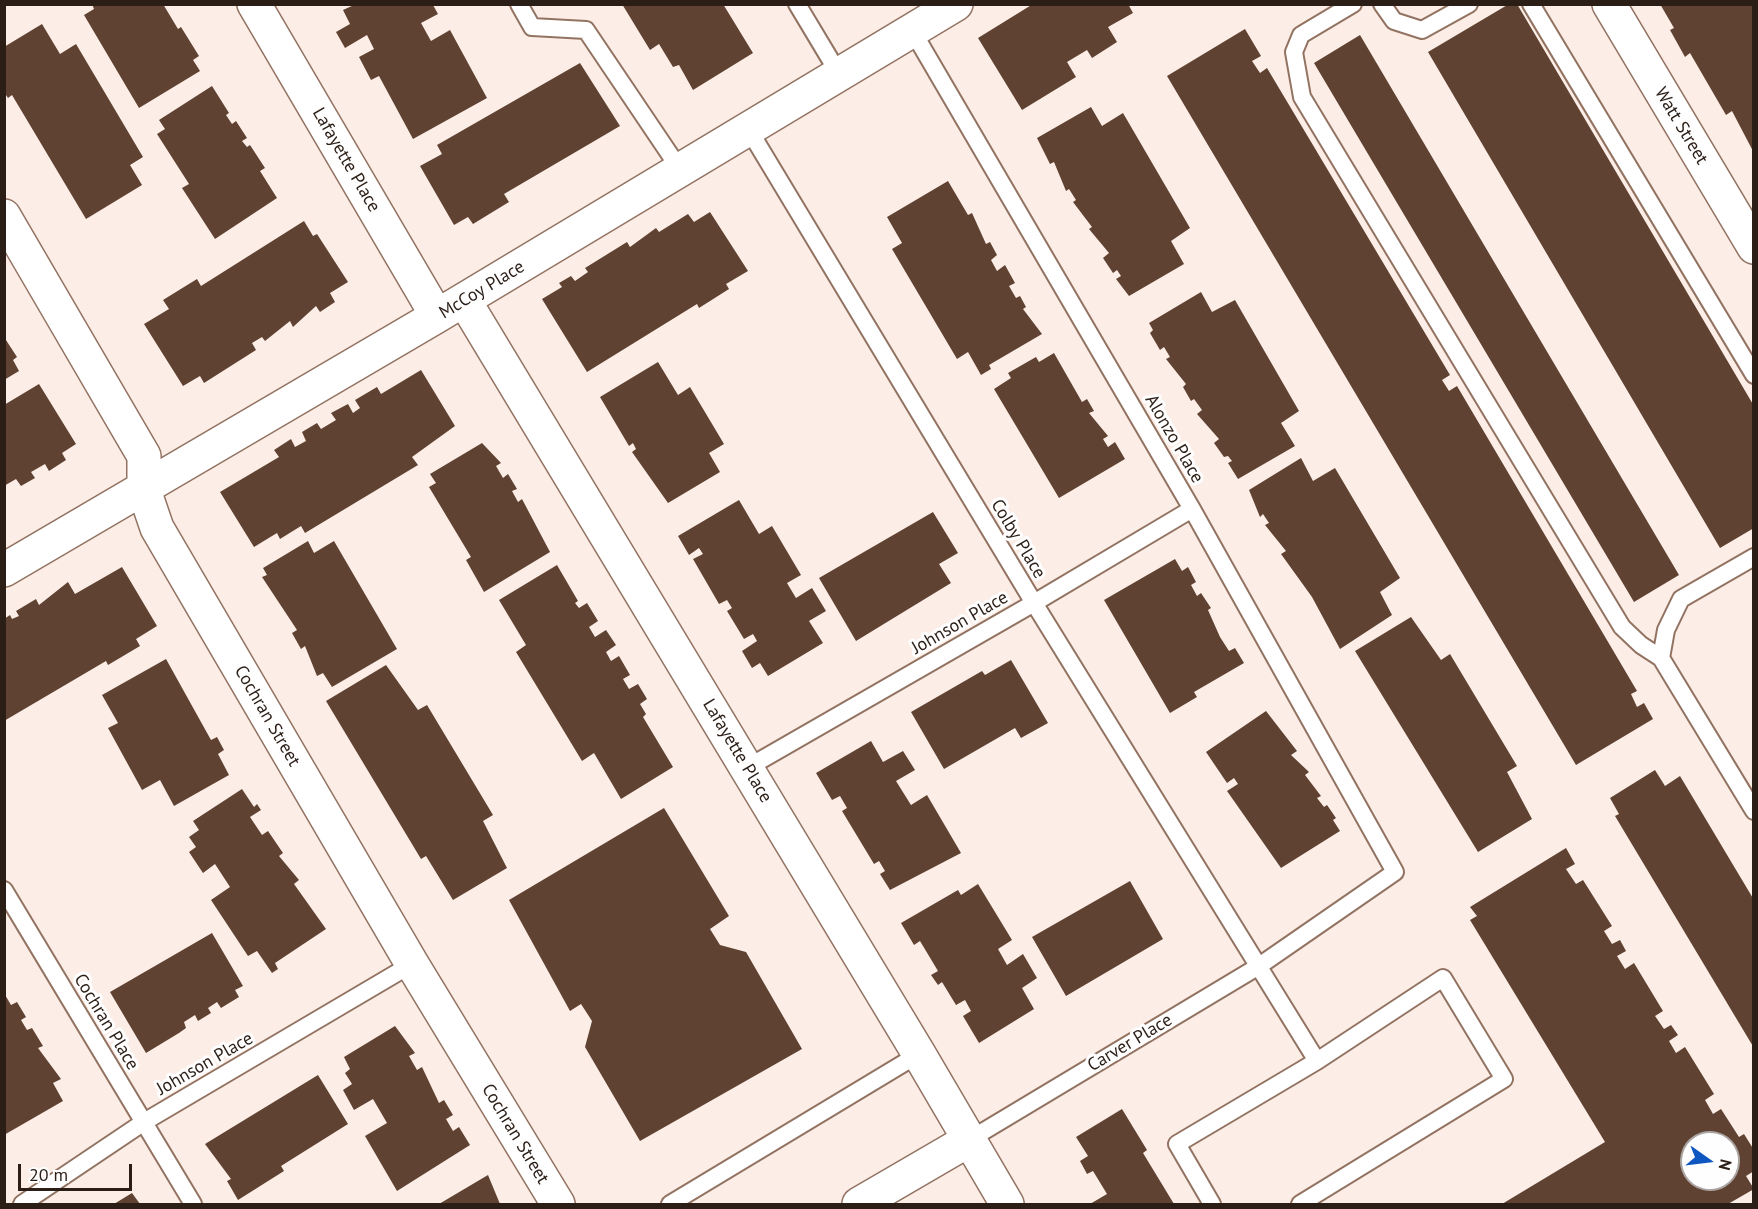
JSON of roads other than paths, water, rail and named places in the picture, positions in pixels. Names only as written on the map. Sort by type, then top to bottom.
[{"type":"street","name":"Lafayette Place","points":[[254,4],[747,768],[1007,1204]]},
{"type":"street","name":"McCoy Place","points":[[4,570],[451,308],[956,4]]},
{"type":"street","name":"Watt Street","points":[[1609,4],[1754,247]]},
{"type":"street","name":"Cochran Street","points":[[4,216],[144,456],[144,490],[157,528],[412,964],[558,1204]]},
{"type":"street","name":"Carver Place","points":[[859,1204],[969,1140]]},
{"type":"lane","points":[[519,4],[532,27],[586,30],[681,171]]},
{"type":"lane","points":[[797,4],[839,74]]},
{"type":"lane","points":[[1353,4],[1301,35],[1294,52],[1302,97],[1622,627],[1641,645],[1661,658],[1754,811]]},
{"type":"lane","points":[[1382,4],[1394,21],[1422,30],[1469,4]]},
{"type":"lane","points":[[1531,4],[1754,375]]},
{"type":"lane","name":"Alonzo Place","points":[[912,30],[1192,509],[1395,872]]},
{"type":"lane","name":"Colby Place","points":[[749,130],[1034,603],[1317,1061]]},
{"type":"lane","name":"Johnson Place","points":[[747,768],[1192,509]]},
{"type":"lane","points":[[1661,658],[1666,630],[1681,599],[1754,556]]},
{"type":"lane","name":"Carver Place","points":[[969,1140],[1258,966],[1395,872]]},
{"type":"lane","name":"Cochran Place","points":[[4,890],[193,1204]]},
{"type":"lane","name":"Johnson Place","points":[[22,1204],[144,1122],[412,964]]},
{"type":"lane","points":[[1212,1204],[1177,1144],[1317,1061],[1443,978],[1504,1079],[1300,1204]]},
{"type":"lane","points":[[670,1204],[919,1054]]}]
